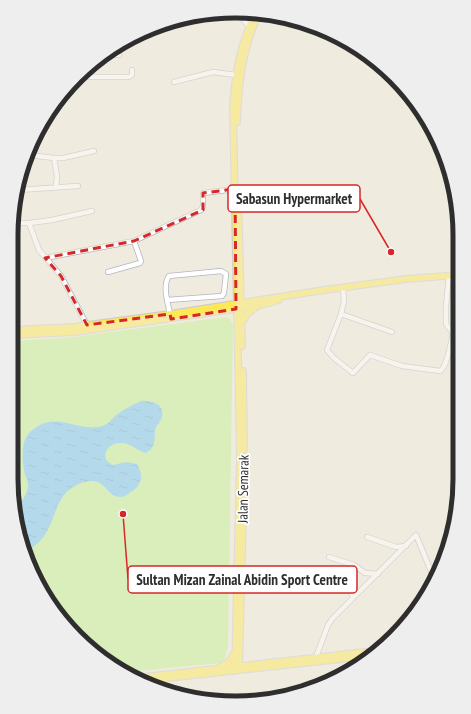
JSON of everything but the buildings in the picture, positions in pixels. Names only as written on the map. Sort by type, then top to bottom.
[{"type":"main road","points":[[239,306],[236,292],[233,106],[236,74],[249,26],[253,18]]},
{"type":"main road","points":[[239,306],[238,94],[243,60],[257,19]]},
{"type":"main road","points":[[18,330],[73,327],[226,310],[256,303],[324,293],[342,288],[406,279],[453,275]]},
{"type":"main road","points":[[240,283],[246,297],[256,303]]},
{"type":"main road","points":[[18,336],[75,332],[170,317],[218,306],[231,300],[236,292]]},
{"type":"main road","points":[[226,310],[234,315],[240,322],[256,303]]},
{"type":"main road","points":[[218,306],[239,306]]},
{"type":"main road","name":"Jalan Semarak","points":[[237,668],[244,421],[239,306]]},
{"type":"main road","points":[[218,668],[230,661],[238,650],[244,660],[251,664]]},
{"type":"main road","points":[[146,677],[218,668],[237,668],[251,664],[367,652]]},
{"type":"main road","points":[[156,680],[237,668],[359,657]]},
{"type":"street","points":[[244,18],[244,21],[249,26]]},
{"type":"street","points":[[87,77],[129,78],[132,75],[132,70]]},
{"type":"street","points":[[174,82],[213,72],[236,74]]},
{"type":"street","points":[[34,156],[63,158],[94,151]]},
{"type":"street","points":[[54,158],[57,176],[56,187]]},
{"type":"street","points":[[23,190],[78,186]]},
{"type":"street","points":[[45,258],[134,241],[201,210],[203,206],[202,195],[204,193],[235,189]]},
{"type":"street","points":[[18,223],[52,220],[92,211]]},
{"type":"street","points":[[29,223],[39,250],[61,276],[87,325]]},
{"type":"street","points":[[108,272],[140,263],[141,261],[134,241]]},
{"type":"street","points":[[167,300],[222,296],[224,293],[226,274],[221,271],[171,275],[166,280],[167,300],[170,317]]},
{"type":"street","points":[[342,288],[344,301],[341,314],[327,350],[353,374],[370,355],[402,366],[441,371],[448,354],[453,333],[446,324],[449,275]]},
{"type":"street","points":[[341,314],[392,332]]},
{"type":"street","points":[[316,657],[328,625],[416,535],[432,573]]},
{"type":"street","points":[[367,537],[396,547],[406,546]]},
{"type":"street","points":[[329,556],[354,564],[365,573],[378,574]]},
{"type":"street","points":[[335,577],[354,597]]},
{"type":"highlighted area","points":[[235,189],[236,309],[171,319],[170,314],[87,325],[61,276],[45,258],[134,241],[203,210],[203,193]]},
{"type":"green space","points":[[225,317],[229,318],[233,325],[228,647],[222,663],[134,671],[103,651],[72,622],[63,611],[40,575],[25,535],[18,493],[18,341],[73,337]]},
{"type":"water","points":[[141,401],[149,401],[159,406],[162,413],[162,417],[155,429],[154,444],[149,451],[146,453],[130,445],[120,443],[108,448],[105,455],[108,462],[113,465],[126,462],[137,464],[141,472],[141,480],[138,486],[123,497],[115,496],[100,483],[95,481],[88,481],[71,488],[61,499],[50,526],[42,539],[30,549],[25,535],[20,504],[28,487],[23,458],[23,446],[27,436],[30,432],[47,422],[64,422],[88,427],[105,425],[116,415]]},
{"type":"place","name":"Sabasun Hypermarket","points":[[391,252]]},
{"type":"place","name":"Sultan Mizan Zainal Abidin Sport Centre","points":[[123,514]]}]
